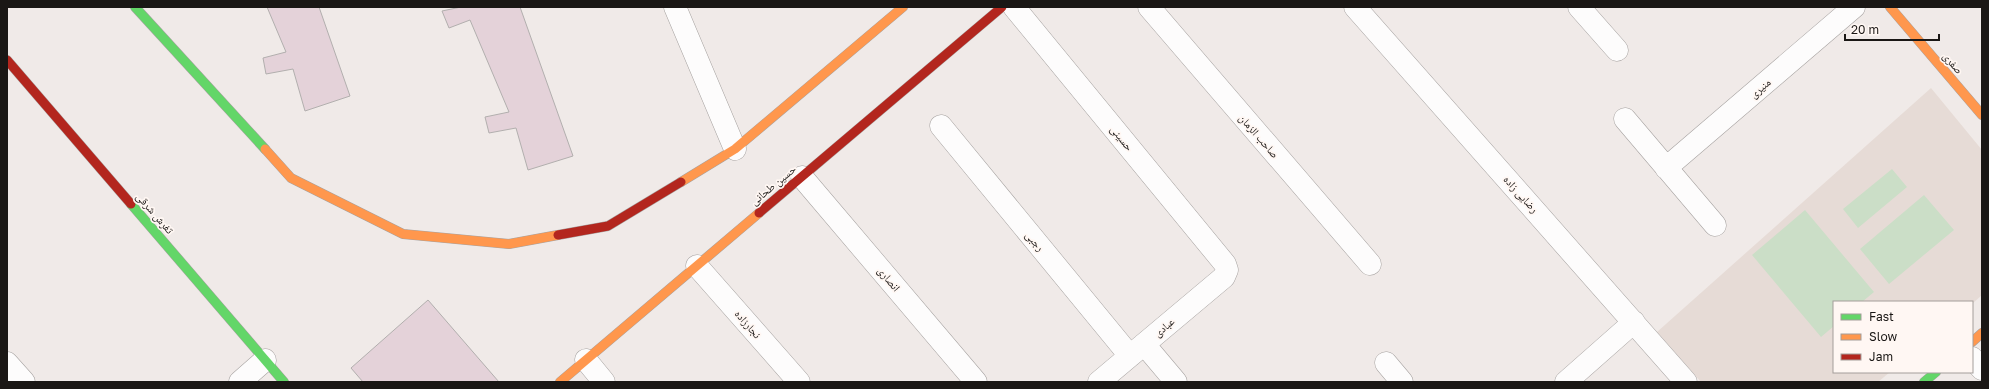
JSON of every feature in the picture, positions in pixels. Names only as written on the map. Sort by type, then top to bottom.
[{"type":"street","points":[[134,7],[291,178],[403,234],[509,244],[608,226],[735,150],[903,7]]},
{"type":"street","points":[[675,7],[735,150]]},
{"type":"street","name":"حسین طحانی","points":[[560,382],[1002,7]]},
{"type":"street","name":"حسینی","points":[[1014,7],[1225,264],[1227,270]]},
{"type":"street","name":"صاحب الزمان","points":[[1149,7],[1370,264]]},
{"type":"street","name":"رضایی زاده","points":[[1355,7],[1686,382]]},
{"type":"street","points":[[1579,7],[1617,50]]},
{"type":"street","name":"منیری","points":[[1666,168],[1854,7]]},
{"type":"street","name":"صفری","points":[[1890,7],[1982,115]]},
{"type":"street","name":"تفرش شرقی","points":[[7,60],[284,382]]},
{"type":"street","points":[[1625,119],[1715,225]]},
{"type":"street","name":"رجبی","points":[[941,126],[1137,350],[1176,382]]},
{"type":"street","name":"انصاری","points":[[802,177],[976,382]]},
{"type":"street","name":"نجارزاده","points":[[697,266],[799,382]]},
{"type":"street","name":"عبادی","points":[[1099,382],[1224,277],[1227,270]]},
{"type":"street","points":[[1566,382],[1634,322]]},
{"type":"street","points":[[1973,341],[1982,333]]},
{"type":"street","points":[[1973,359],[1982,370]]},
{"type":"street","points":[[240,382],[265,360]]},
{"type":"street","points":[[586,360],[604,382]]},
{"type":"street","points":[[7,363],[24,382]]},
{"type":"street","points":[[1386,363],[1402,382]]},
{"type":"street","points":[[1924,382],[1935,373]]},
{"type":"shaded area","points":[[1931,88],[1982,150],[1982,295],[1973,303],[1973,301],[1833,301],[1833,373],[1889,373],[1878,382],[1701,382],[1657,332]]},
{"type":"green space","points":[[1892,169],[1907,187],[1858,228],[1843,209]]},
{"type":"green space","points":[[1924,195],[1954,230],[1889,284],[1860,249]]},
{"type":"green space","points":[[1805,210],[1874,292],[1863,301],[1833,301],[1833,327],[1821,337],[1752,255]]},
{"type":"building","points":[[267,7],[319,7],[350,96],[305,111],[293,69],[266,74],[263,58],[286,52]]},
{"type":"building","points":[[461,7],[520,7],[573,156],[528,170],[516,128],[489,133],[485,117],[509,112],[470,20],[449,28],[442,11]]},
{"type":"building","points":[[428,300],[499,382],[363,382],[351,368]]},
{"type":"traffic: fast","points":[[135,7],[265,149]]},
{"type":"traffic: fast","points":[[131,204],[284,382]]},
{"type":"traffic: fast","points":[[1924,382],[1935,373]]},
{"type":"traffic: slow","points":[[681,182],[735,149],[903,7]]},
{"type":"traffic: slow","points":[[1890,7],[1982,115]]},
{"type":"traffic: slow","points":[[265,149],[291,178],[403,234],[509,244],[558,235]]},
{"type":"traffic: slow","points":[[560,382],[759,213]]},
{"type":"traffic: slow","points":[[1973,341],[1982,333]]},
{"type":"traffic: jam","points":[[759,213],[1002,7]]},
{"type":"traffic: jam","points":[[7,60],[131,204]]},
{"type":"traffic: jam","points":[[558,235],[608,226],[681,182]]}]
